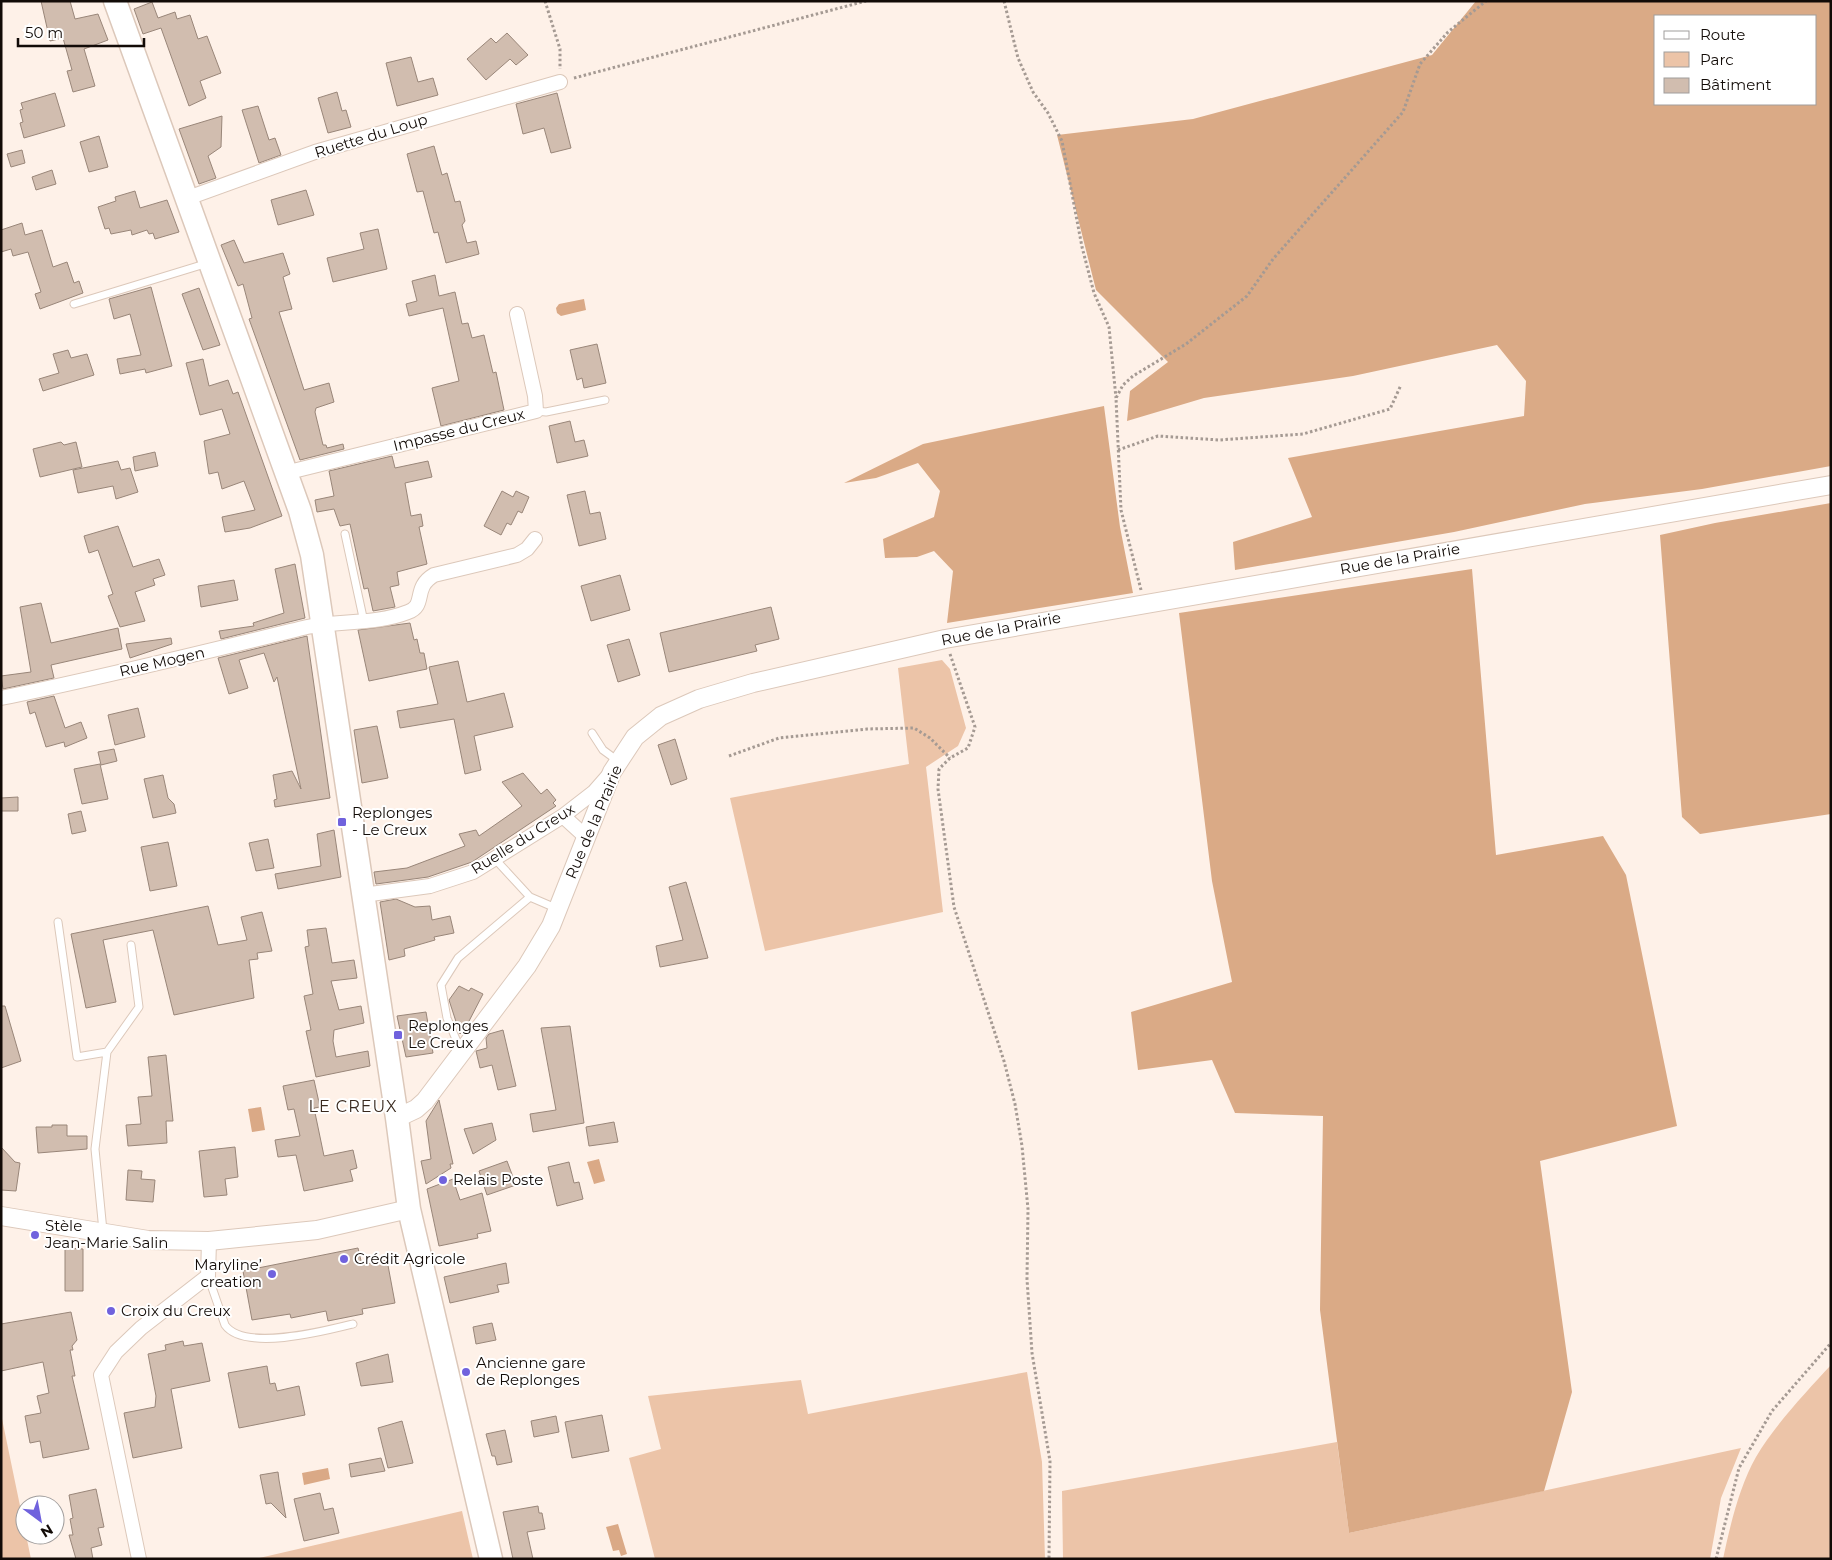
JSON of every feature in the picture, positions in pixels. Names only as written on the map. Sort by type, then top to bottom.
[{"type":"main road","points":[[115,1],[208,263],[300,511],[312,555],[409,1209],[491,1559]]},
{"type":"street","name":"Ruette du Loup","points":[[185,199],[315,152],[560,82]]},
{"type":"street","name":"Impasse du Creux","points":[[285,473],[536,411],[536,396],[516,314]]},
{"type":"street","name":"Rue de la Prairie","points":[[396,1118],[416,1109],[425,1101],[527,966],[552,926],[586,837],[616,767],[626,749],[646,726],[661,716],[699,699],[753,683],[945,639],[1831,485]]},
{"type":"street","name":"Rue Mogen","points":[[1,698],[234,646],[322,624],[364,622],[408,612],[416,608],[420,601],[421,588],[425,580],[434,575],[517,554],[527,549],[535,539]]},
{"type":"street","name":"Ruelle du Creux","points":[[363,896],[402,891],[439,883],[473,872],[563,816],[594,792],[616,767]]},
{"type":"street","points":[[563,816],[586,837]]},
{"type":"street","points":[[1,1216],[148,1240],[209,1241],[265,1237],[317,1230],[409,1209]]},
{"type":"street","points":[[138,1559],[101,1375],[116,1352],[141,1328],[208,1276],[209,1241]]},
{"type":"lane","points":[[74,304],[208,263]]},
{"type":"lane","points":[[536,411],[546,412],[605,400]]},
{"type":"lane","points":[[345,534],[364,622]]},
{"type":"lane","points":[[592,733],[616,767]]},
{"type":"lane","points":[[495,859],[530,897],[558,909]]},
{"type":"lane","points":[[462,1052],[447,1018],[441,985],[458,958],[530,897]]},
{"type":"lane","points":[[58,922],[77,1056],[107,1052]]},
{"type":"lane","points":[[103,1233],[95,1149],[107,1052],[139,1007],[131,946]]},
{"type":"lane","points":[[208,1276],[224,1325],[229,1331],[244,1336],[285,1337],[353,1324]]},
{"type":"path","points":[[545,1],[560,49],[560,82],[866,1]]},
{"type":"path","points":[[1004,1],[1018,58],[1033,92],[1048,113],[1062,141],[1082,247],[1094,293],[1109,327],[1116,398],[1121,510],[1144,603]]},
{"type":"path","points":[[1116,398],[1124,385],[1133,376],[1186,344],[1247,296],[1273,259],[1404,112],[1420,64],[1448,32],[1486,1]]},
{"type":"path","points":[[1118,450],[1158,436],[1218,440],[1303,434],[1390,409],[1401,385]]},
{"type":"path","points":[[945,639],[975,727],[968,748],[950,758],[939,769],[938,789],[954,907],[1004,1061],[1015,1104],[1022,1146],[1028,1209],[1027,1279],[1032,1353],[1050,1461],[1049,1559]]},
{"type":"path","points":[[729,756],[779,738],[866,729],[914,728],[930,738],[950,758]]},
{"type":"path","points":[[1716,1559],[1739,1468],[1772,1411],[1831,1343]]},
{"type":"green space","points":[[942,660],[950,669],[966,728],[958,746],[926,767],[943,912],[765,951],[730,798],[909,764],[898,668]]},
{"type":"green space","points":[[1831,1365],[1831,1559],[1723,1559],[1740,1494],[1756,1457],[1781,1421]]},
{"type":"green space","points":[[1027,1372],[1042,1462],[1045,1559],[655,1559],[629,1458],[661,1449],[648,1396],[801,1380],[808,1414]]},
{"type":"green space","points":[[1,1414],[18,1495],[15,1495],[15,1545],[28,1545],[31,1559],[1,1559]]},
{"type":"green space","points":[[1337,1442],[1349,1533],[1741,1448],[1721,1498],[1710,1559],[1063,1559],[1062,1491]]},
{"type":"green space","points":[[462,1511],[473,1559],[255,1559]]},
{"type":"shaded area","points":[[1476,1],[1831,1],[1831,466],[1702,489],[1585,504],[1454,532],[1235,570],[1233,542],[1312,517],[1288,458],[1524,416],[1526,381],[1497,345],[1353,376],[1204,398],[1127,421],[1130,391],[1168,362],[1096,290],[1057,135],[1193,119],[1432,55]]},
{"type":"shaded area","points":[[584,299],[586,310],[561,316],[557,313],[556,308],[559,304]]},
{"type":"shaded area","points":[[1104,406],[1120,527],[1133,593],[947,623],[953,571],[934,551],[917,557],[885,558],[883,539],[934,517],[940,491],[918,463],[876,478],[844,483],[923,444]]},
{"type":"shaded area","points":[[1831,503],[1831,814],[1700,834],[1682,817],[1660,535],[1715,523]]},
{"type":"shaded area","points":[[1472,569],[1496,855],[1603,836],[1626,875],[1677,1126],[1540,1161],[1572,1392],[1544,1491],[1349,1533],[1320,1310],[1323,1116],[1235,1113],[1212,1060],[1138,1070],[1131,1012],[1232,982],[1212,881],[1179,613]]},
{"type":"shaded area","points":[[261,1107],[265,1130],[252,1132],[248,1109]]},
{"type":"shaded area","points":[[599,1159],[605,1181],[594,1184],[587,1162]]},
{"type":"shaded area","points":[[328,1468],[330,1479],[304,1485],[302,1473]]},
{"type":"shaded area","points":[[618,1524],[627,1554],[621,1556],[619,1550],[613,1551],[606,1527]]},
{"type":"building","points":[[41,1],[70,1],[75,19],[98,14],[108,40],[84,49],[95,86],[73,92],[67,71],[72,70],[63,38],[50,41]]},
{"type":"building","points":[[152,2],[158,18],[175,12],[177,19],[190,15],[198,39],[207,36],[221,73],[200,81],[206,98],[189,106],[161,28],[143,34],[134,9]]},
{"type":"building","points":[[507,33],[528,55],[516,65],[510,59],[486,80],[467,59],[491,38],[496,43]]},
{"type":"building","points":[[411,57],[418,82],[433,78],[438,95],[397,106],[386,63]]},
{"type":"building","points":[[337,92],[342,111],[346,110],[351,127],[328,133],[318,98]]},
{"type":"building","points":[[55,93],[65,126],[24,138],[20,123],[23,122],[20,110],[23,109],[21,103]]},
{"type":"building","points":[[557,93],[571,148],[551,153],[544,128],[523,134],[516,104]]},
{"type":"building","points":[[258,106],[269,140],[275,138],[281,155],[259,163],[242,110]]},
{"type":"building","points":[[222,116],[221,147],[208,156],[216,178],[199,184],[179,129]]},
{"type":"building","points":[[99,136],[108,167],[89,172],[80,142]]},
{"type":"building","points":[[434,146],[442,175],[447,173],[455,202],[460,201],[465,221],[462,225],[467,243],[476,241],[479,254],[446,263],[438,232],[434,233],[423,191],[417,192],[407,154]]},
{"type":"building","points":[[22,150],[25,163],[11,167],[7,154]]},
{"type":"building","points":[[52,170],[56,184],[36,190],[32,177]]},
{"type":"building","points":[[306,190],[314,215],[278,225],[271,200]]},
{"type":"building","points":[[135,191],[140,208],[167,200],[179,232],[155,239],[153,233],[149,234],[147,230],[132,235],[131,230],[111,234],[109,228],[105,229],[98,207],[116,201],[115,197]]},
{"type":"building","points":[[22,223],[25,235],[42,230],[53,267],[67,262],[74,283],[79,281],[83,293],[40,309],[35,294],[41,292],[28,252],[13,256],[11,249],[1,252],[1,230]]},
{"type":"building","points":[[378,229],[387,269],[333,282],[327,258],[364,249],[360,233]]},
{"type":"building","points":[[234,240],[244,263],[283,253],[290,274],[283,277],[292,309],[279,312],[304,390],[329,383],[334,402],[316,408],[315,412],[323,445],[326,445],[327,448],[343,444],[344,449],[300,460],[249,319],[252,318],[243,284],[238,286],[221,245]]},
{"type":"building","points":[[435,275],[439,296],[455,292],[462,324],[468,323],[472,338],[484,335],[493,373],[496,372],[504,410],[441,426],[432,388],[459,381],[443,308],[409,316],[406,304],[417,301],[412,281]]},
{"type":"building","points":[[151,287],[172,366],[146,373],[145,369],[120,374],[117,359],[141,355],[130,314],[114,319],[109,299]]},
{"type":"building","points":[[199,288],[220,345],[203,350],[182,294]]},
{"type":"building","points":[[597,344],[606,383],[584,388],[582,378],[577,380],[570,350]]},
{"type":"building","points":[[68,350],[71,358],[87,354],[94,375],[43,391],[39,379],[59,373],[53,354]]},
{"type":"building","points":[[203,359],[209,386],[228,380],[233,394],[238,392],[282,516],[250,528],[225,532],[222,517],[255,510],[244,481],[222,489],[218,472],[209,474],[204,441],[230,434],[222,409],[200,415],[186,363]]},
{"type":"building","points":[[570,421],[575,442],[584,440],[588,456],[557,463],[549,426]]},
{"type":"building","points":[[61,442],[64,445],[76,442],[82,467],[40,477],[33,449]]},
{"type":"building","points":[[155,452],[158,466],[135,471],[133,457]]},
{"type":"building","points":[[392,456],[395,468],[428,461],[432,477],[405,483],[411,516],[421,514],[423,526],[419,527],[427,564],[397,572],[399,585],[390,587],[395,607],[373,611],[368,588],[364,589],[350,524],[340,526],[334,509],[317,512],[315,500],[334,496],[329,471]]},
{"type":"building","points":[[118,461],[121,470],[130,468],[138,492],[116,499],[113,486],[78,493],[73,470]]},
{"type":"building","points":[[502,491],[513,497],[516,491],[529,497],[522,513],[518,511],[511,525],[507,523],[501,535],[484,526]]},
{"type":"building","points":[[585,491],[590,514],[600,512],[606,539],[579,546],[567,495]]},
{"type":"building","points":[[118,526],[133,567],[159,559],[165,575],[153,579],[155,585],[135,592],[145,621],[120,627],[108,596],[113,594],[98,550],[89,553],[84,536]]},
{"type":"building","points":[[295,564],[305,618],[221,639],[219,631],[254,626],[253,623],[284,613],[275,569]]},
{"type":"building","points":[[620,575],[630,610],[591,621],[581,586]]},
{"type":"building","points":[[234,580],[238,600],[201,607],[198,586]]},
{"type":"building","points":[[41,603],[51,643],[118,628],[122,649],[51,665],[54,678],[3,689],[1,676],[31,672],[20,607]]},
{"type":"building","points":[[771,607],[779,639],[755,645],[757,651],[669,672],[660,633]]},
{"type":"building","points":[[410,623],[414,640],[417,639],[420,653],[424,653],[427,669],[369,681],[358,630]]},
{"type":"building","points":[[307,636],[330,798],[275,807],[274,800],[277,799],[273,775],[292,771],[301,789],[277,677],[274,682],[264,653],[239,660],[248,688],[229,694],[218,658]]},
{"type":"building","points":[[171,638],[172,644],[130,658],[126,644]]},
{"type":"building","points":[[629,639],[640,675],[618,682],[607,645]]},
{"type":"building","points":[[458,661],[467,702],[504,693],[513,727],[474,736],[481,770],[465,774],[454,719],[400,728],[397,711],[438,704],[429,667]]},
{"type":"building","points":[[54,696],[65,728],[81,722],[87,738],[65,747],[64,742],[46,747],[35,712],[30,714],[27,702]]},
{"type":"building","points":[[138,708],[145,737],[115,745],[108,715]]},
{"type":"building","points":[[377,726],[388,778],[362,783],[354,730]]},
{"type":"building","points":[[675,739],[687,779],[671,785],[658,745]]},
{"type":"building","points":[[114,749],[117,761],[101,765],[98,752]]},
{"type":"building","points":[[100,764],[108,799],[82,804],[74,769]]},
{"type":"building","points":[[523,773],[541,794],[547,789],[556,800],[553,803],[556,806],[472,862],[428,877],[376,884],[374,872],[407,868],[465,846],[459,834],[476,830],[479,836],[522,806],[502,782]]},
{"type":"building","points":[[163,775],[168,798],[174,804],[176,813],[153,818],[144,779]]},
{"type":"building","points":[[18,797],[18,811],[1,811],[1,798]]},
{"type":"building","points":[[81,811],[86,831],[72,834],[68,814]]},
{"type":"building","points":[[334,830],[341,877],[278,889],[275,874],[321,866],[317,834]]},
{"type":"building","points":[[268,839],[274,868],[256,871],[249,843]]},
{"type":"building","points":[[168,842],[177,886],[150,891],[141,847]]},
{"type":"building","points":[[686,882],[708,958],[660,967],[656,946],[683,940],[669,887]]},
{"type":"building","points":[[396,899],[415,907],[430,906],[432,920],[450,916],[454,933],[434,937],[435,940],[404,949],[405,956],[389,960],[380,902]]},
{"type":"building","points":[[208,906],[218,945],[247,940],[241,917],[262,912],[272,951],[257,953],[258,959],[249,960],[254,998],[174,1015],[153,930],[103,940],[116,1002],[86,1008],[71,934]]},
{"type":"building","points":[[326,928],[332,963],[354,960],[357,978],[331,981],[339,1010],[361,1006],[364,1023],[334,1030],[333,1041],[336,1057],[368,1051],[370,1066],[316,1077],[306,1031],[311,1030],[304,996],[313,994],[305,947],[309,946],[307,930]]},
{"type":"building","points":[[459,986],[469,991],[471,988],[483,994],[467,1025],[460,1034],[449,1000]]},
{"type":"building","points":[[1,1006],[5,1006],[21,1061],[1,1068]]},
{"type":"building","points":[[426,1012],[433,1053],[406,1057],[397,1016]]},
{"type":"building","points":[[570,1026],[584,1123],[533,1132],[530,1114],[556,1110],[541,1028]]},
{"type":"building","points":[[503,1030],[516,1086],[498,1090],[492,1065],[480,1068],[476,1051],[487,1048],[486,1038],[489,1034]]},
{"type":"building","points":[[166,1055],[173,1121],[166,1121],[167,1143],[128,1146],[126,1125],[141,1124],[138,1097],[152,1096],[148,1057]]},
{"type":"building","points":[[314,1080],[320,1107],[314,1108],[324,1156],[353,1150],[357,1168],[350,1170],[353,1181],[304,1191],[296,1155],[278,1157],[275,1140],[300,1136],[294,1109],[288,1110],[283,1086]]},
{"type":"building","points":[[439,1100],[453,1164],[450,1164],[451,1168],[426,1184],[421,1161],[431,1159],[426,1121]]},
{"type":"building","points":[[614,1122],[618,1142],[589,1146],[586,1127]]},
{"type":"building","points":[[492,1123],[496,1140],[473,1154],[464,1129]]},
{"type":"building","points":[[52,1125],[67,1125],[67,1136],[87,1136],[87,1149],[38,1153],[36,1127],[52,1127]]},
{"type":"building","points":[[1,1147],[15,1162],[20,1163],[16,1191],[1,1190]]},
{"type":"building","points":[[235,1147],[238,1177],[225,1179],[227,1195],[204,1197],[199,1151]]},
{"type":"building","points":[[507,1161],[516,1185],[487,1195],[479,1171]]},
{"type":"building","points":[[569,1162],[574,1183],[579,1182],[583,1199],[557,1206],[548,1167]]},
{"type":"building","points":[[128,1170],[142,1171],[141,1179],[155,1180],[153,1202],[126,1200]]},
{"type":"building","points":[[453,1179],[460,1200],[482,1193],[491,1231],[477,1234],[478,1238],[439,1246],[427,1189]]},
{"type":"building","points":[[65,1248],[83,1249],[83,1291],[65,1291]]},
{"type":"building","points":[[358,1248],[362,1265],[387,1260],[395,1303],[362,1309],[363,1314],[328,1321],[326,1311],[291,1318],[290,1314],[252,1320],[243,1271]]},
{"type":"building","points":[[506,1263],[509,1283],[497,1285],[499,1292],[450,1303],[444,1277]]},
{"type":"building","points":[[71,1312],[77,1340],[72,1346],[73,1350],[70,1350],[75,1376],[72,1376],[89,1449],[43,1458],[40,1441],[30,1443],[25,1416],[41,1413],[37,1396],[49,1393],[43,1362],[1,1371],[1,1324]]},
{"type":"building","points":[[492,1323],[496,1340],[476,1344],[473,1327]]},
{"type":"building","points":[[183,1341],[184,1346],[202,1343],[210,1381],[171,1389],[182,1448],[133,1458],[124,1413],[155,1407],[156,1396],[148,1354],[166,1350],[165,1345]]},
{"type":"building","points":[[388,1354],[393,1382],[361,1386],[356,1363]]},
{"type":"building","points":[[267,1366],[270,1384],[275,1383],[277,1391],[299,1386],[305,1415],[239,1428],[228,1373]]},
{"type":"building","points":[[602,1415],[609,1451],[572,1458],[565,1422]]},
{"type":"building","points":[[556,1416],[559,1432],[534,1437],[531,1421]]},
{"type":"building","points":[[402,1421],[413,1463],[388,1468],[378,1428]]},
{"type":"building","points":[[505,1430],[512,1462],[497,1465],[495,1456],[492,1456],[486,1434]]},
{"type":"building","points":[[381,1458],[385,1471],[351,1477],[349,1464]]},
{"type":"building","points":[[278,1472],[286,1518],[271,1503],[266,1504],[260,1475]]},
{"type":"building","points":[[96,1489],[104,1527],[98,1528],[102,1545],[91,1548],[93,1559],[76,1559],[69,1535],[73,1535],[70,1519],[73,1518],[69,1495]]},
{"type":"building","points":[[320,1493],[324,1510],[333,1508],[339,1533],[304,1541],[294,1499]]},
{"type":"building","points":[[538,1506],[539,1513],[542,1513],[545,1529],[527,1532],[533,1559],[513,1559],[503,1512]]},
{"type":"place","name":"Replonges - Le Creux","points":[[342,822]]},
{"type":"place","name":"Replonges Le Creux","points":[[398,1035]]},
{"type":"place","name":"Relais Poste","points":[[443,1180]]},
{"type":"place","name":"Stèle Jean-Marie Salin","points":[[35,1235]]},
{"type":"place","name":"Crédit Agricole","points":[[344,1259]]},
{"type":"place","name":"Maryline’ creation","points":[[272,1274]]},
{"type":"place","name":"Croix du Creux","points":[[111,1311]]},
{"type":"place","name":"Ancienne gare de Replonges","points":[[466,1372]]},
{"type":"district","name":"LE CREUX","points":[[353,1106]]}]
